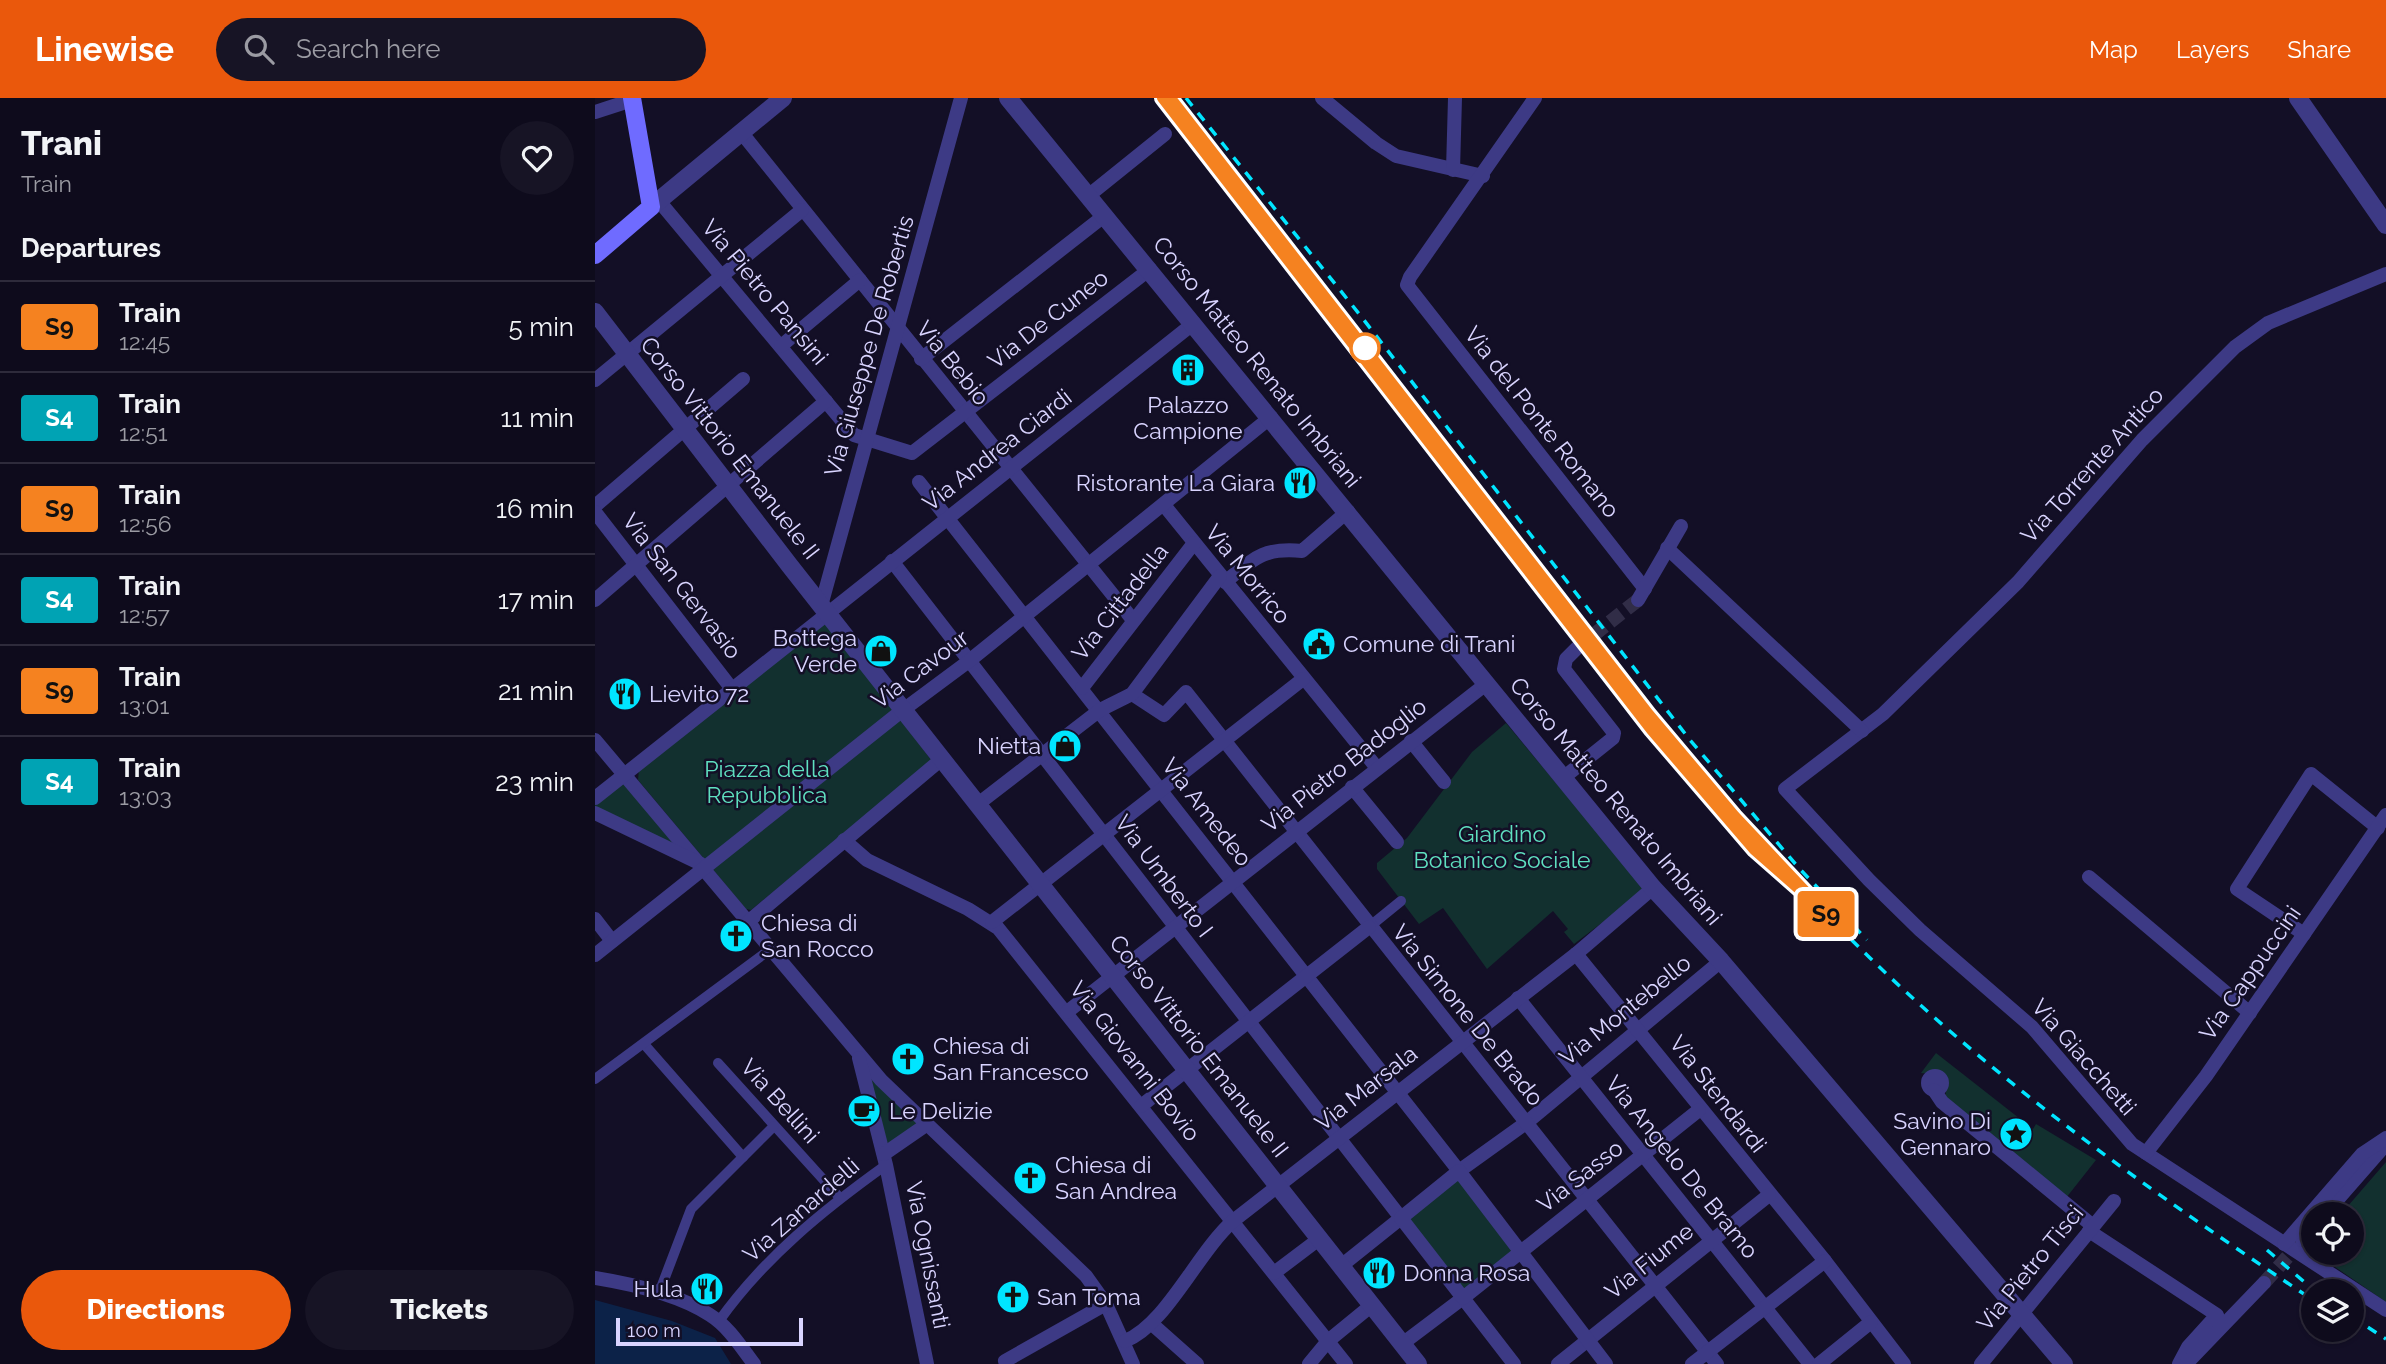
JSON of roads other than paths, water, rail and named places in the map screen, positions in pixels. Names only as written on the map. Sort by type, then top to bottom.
[{"type":"main road","points":[[595,255],[655,204],[632,99]]},
{"type":"street","points":[[655,204],[783,98]]},
{"type":"street","name":"Via Giuseppe De Robertis","points":[[824,610],[866,438],[961,98]]},
{"type":"street","name":"Corso Matteo Renato Imbriani","points":[[1008,98],[1348,511],[1653,888],[1721,961],[2064,1364]]},
{"type":"street","points":[[1322,98],[1385,150],[1483,176],[1535,98]]},
{"type":"street","points":[[1453,170],[1455,98]]},
{"type":"street","points":[[2298,98],[2386,226]]},
{"type":"street","points":[[595,111],[632,99]]},
{"type":"street","name":"Via Bebio","points":[[741,132],[897,330],[1133,620]]},
{"type":"street","points":[[1088,196],[1165,134]]},
{"type":"street","name":"Via del Ponte Romano","points":[[1483,176],[1407,283],[1411,292],[1641,594],[1667,548]]},
{"type":"street","name":"Via Pietro Pansini","points":[[655,204],[722,275],[854,435],[866,438]]},
{"type":"street","points":[[595,380],[803,210]]},
{"type":"street","points":[[921,359],[1104,216]]},
{"type":"street","name":"Via De Cuneo","points":[[866,438],[912,453],[1150,269]]},
{"type":"street","name":"Via Torrente Antico","points":[[1785,789],[1862,731],[2018,582],[2142,440],[2235,347],[2268,323],[2386,274]]},
{"type":"street","points":[[781,346],[860,280]]},
{"type":"street","name":"Corso Vittorio Emanuele II","points":[[595,312],[824,610]]},
{"type":"street","name":"Via Andrea Ciardi","points":[[824,610],[1010,470],[1194,323]]},
{"type":"street","points":[[595,506],[743,379]]},
{"type":"street","points":[[595,600],[826,401]]},
{"type":"street","name":"Via Cavour","points":[[595,955],[904,709],[969,661],[1271,417]]},
{"type":"street","name":"Via Amedeo","points":[[919,482],[1522,1251]]},
{"type":"street","name":"Via Morrico","points":[[1164,505],[1377,768]]},
{"type":"street","points":[[978,804],[1100,710],[1132,694],[1222,579],[1258,555],[1279,549],[1302,551],[1348,511]]},
{"type":"street","name":"Via San Gervasio","points":[[595,512],[638,564],[732,689]]},
{"type":"street","points":[[1681,526],[1667,548],[1862,731]]},
{"type":"street","name":"Via Cittadella","points":[[1082,688],[1194,543]]},
{"type":"street","name":"Via Umberto I","points":[[892,561],[1043,754],[1174,929],[1463,1298]]},
{"type":"street","points":[[595,798],[732,689],[824,610],[943,758],[749,921]]},
{"type":"street","points":[[1563,778],[1613,738],[1614,733],[1564,669],[1566,659],[1577,648]]},
{"type":"street","points":[[992,922],[1303,679]]},
{"type":"street","name":"Via Pietro Badoglio","points":[[1067,1012],[1294,831],[1486,684]]},
{"type":"street","name":"Via Simone De Brado","points":[[1132,694],[1164,715],[1186,692],[1712,1358]]},
{"type":"street","points":[[595,740],[859,1055],[926,1125],[1067,1256],[1098,1290],[1125,1341],[1133,1364]]},
{"type":"street","points":[[1411,741],[1444,782]]},
{"type":"street","name":"Corso Vittorio Emanuele II","points":[[943,758],[1418,1364]]},
{"type":"street","points":[[2304,934],[2237,889],[2311,774],[2378,828]]},
{"type":"street","points":[[1352,787],[1397,842]]},
{"type":"street","name":"Via Giacchetti","points":[[1785,789],[1869,880],[1920,930],[2032,1027],[2126,1139],[2386,1310]]},
{"type":"street","points":[[595,813],[704,867]]},
{"type":"street","name":"Via Cappuccini","points":[[2146,1153],[2206,1076],[2386,815]]},
{"type":"street","name":"Via Giovanni Bovio","points":[[844,840],[867,860],[992,922],[1067,1012],[1346,1364]]},
{"type":"street","points":[[2089,877],[2250,1013]]},
{"type":"street","name":"Via Marsala","points":[[1125,1341],[1152,1324],[1207,1248],[1233,1221],[1576,954],[1653,888]]},
{"type":"street","points":[[1141,1106],[1401,901]]},
{"type":"street","points":[[595,919],[612,941]]},
{"type":"street","points":[[595,1079],[772,948]]},
{"type":"street","name":"Via Stendardi","points":[[1576,954],[1638,1029],[1699,1110],[1825,1261],[1904,1364]]},
{"type":"street","name":"Via Montebello","points":[[1401,1218],[1459,1171],[1526,1123],[1721,961]]},
{"type":"street","name":"Via Angelo De Bramo","points":[[1518,999],[1809,1364]]},
{"type":"street","points":[[644,1044],[743,1157]]},
{"type":"street","name":"Via Ognissanti","points":[[859,1055],[885,1159],[927,1364]]},
{"type":"street","name":"Via Bellini","points":[[718,1063],[839,1198]]},
{"type":"street","points":[[1934,1090],[1942,1102],[2091,1229],[2217,1315],[2188,1346],[2179,1364]]},
{"type":"street","name":"Via Sasso","points":[[1463,1298],[1699,1110]]},
{"type":"street","points":[[885,1159],[926,1125]]},
{"type":"street","points":[[659,1293],[691,1209],[774,1126]]},
{"type":"street","points":[[2284,1244],[2362,1154],[2386,1138]]},
{"type":"street","points":[[2335,1202],[2386,1144]]},
{"type":"street","name":"Via Zanardelli","points":[[719,1321],[763,1267],[885,1159]]},
{"type":"street","name":"Via Fiume","points":[[1558,1364],[1769,1195]]},
{"type":"street","name":"Via Pietro Tisci","points":[[1981,1364],[2114,1201]]},
{"type":"street","points":[[1341,1266],[1401,1218]]},
{"type":"street","points":[[1274,1273],[1319,1239]]},
{"type":"street","points":[[1522,1251],[1606,1364]]},
{"type":"street","points":[[1692,1364],[1712,1358],[1765,1307],[1825,1261]]},
{"type":"street","points":[[595,1278],[659,1293],[694,1307],[719,1321],[754,1364]]},
{"type":"street","points":[[2186,1364],[2265,1283]]},
{"type":"street","points":[[1402,1344],[1463,1298],[1514,1364]]},
{"type":"street","points":[[1006,1363],[1106,1304]]},
{"type":"street","points":[[1309,1364],[1328,1341],[1372,1305]]},
{"type":"street","points":[[1819,1364],[1871,1322]]},
{"type":"street","points":[[1152,1324],[1197,1364]]},
{"type":"water","points":[[595,1300],[672,1321],[715,1338],[731,1364],[595,1364]]},
{"type":"tunnel","points":[[1577,648],[1638,600]]},
{"type":"tunnel","points":[[2264,1283],[2301,1242]]},
{"type":"railway","points":[[1171,98],[1679,750],[1819,907],[1920,1005],[2028,1096],[2197,1221],[2301,1292]]},
{"type":"railway","points":[[1186,98],[1360,315],[1690,740],[1798,867],[1867,940]]},
{"type":"railway","points":[[2267,1250],[2301,1279]]},
{"type":"railway","points":[[2364,1325],[2386,1339]]},
{"type":"train","name":"S9","points":[[1162,98],[1651,730],[1754,850],[1829,916],[1700,777],[1649,714],[1171,98]]},
{"type":"place","name":"Palazzo Campione","points":[[1188,370]]},
{"type":"place","name":"Ristorante La Giara","points":[[1300,483]]},
{"type":"place","name":"Comune di Trani","points":[[1319,644]]},
{"type":"place","name":"Bottega Verde","points":[[881,651]]},
{"type":"place","name":"Lievito 72","points":[[625,694]]},
{"type":"place","name":"Nietta","points":[[1065,746]]},
{"type":"place","name":"Chiesa di San Rocco","points":[[736,936]]},
{"type":"place","name":"Chiesa di San Francesco","points":[[908,1059]]},
{"type":"place","name":"Le Delizie","points":[[864,1111]]},
{"type":"place","name":"Savino Di Gennaro","points":[[2016,1134]]},
{"type":"place","name":"Chiesa di San Andrea","points":[[1030,1178]]},
{"type":"place","name":"Donna Rosa","points":[[1379,1273]]},
{"type":"place","name":"Hula","points":[[707,1289]]},
{"type":"place","name":"San Toma","points":[[1013,1297]]},
{"type":"park label","name":"Piazza della Repubblica","points":[[767,782]]},
{"type":"park label","name":"Giardino Botanico Sociale","points":[[1502,847]]}]
